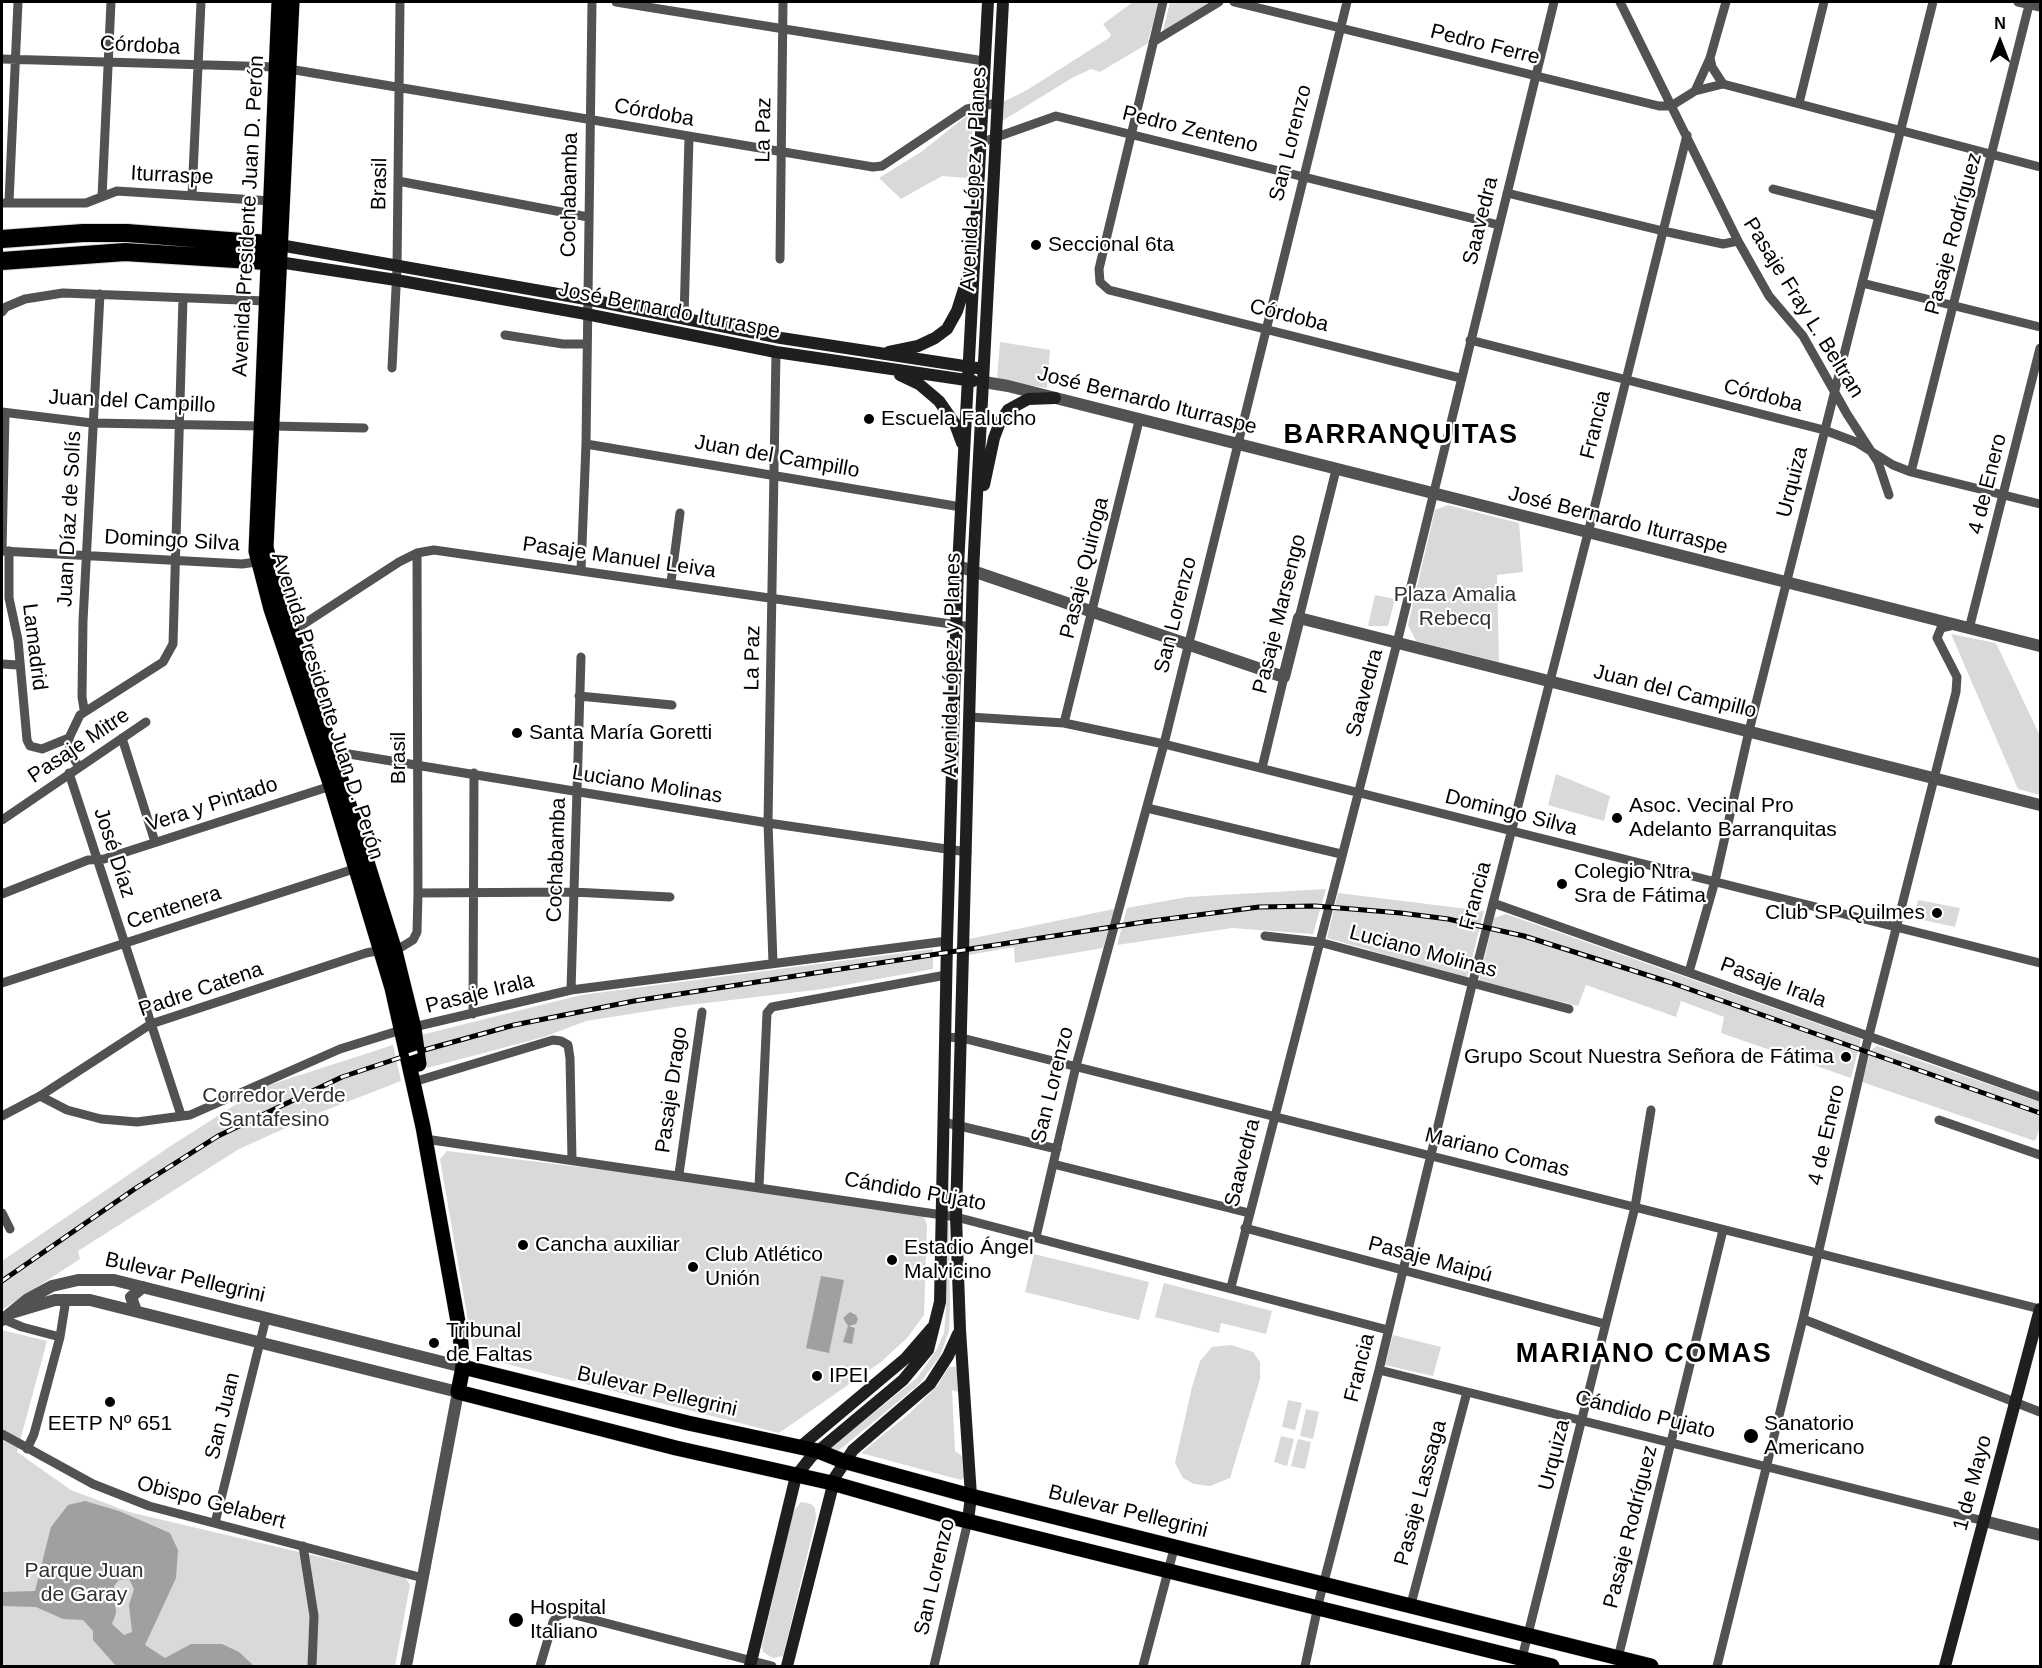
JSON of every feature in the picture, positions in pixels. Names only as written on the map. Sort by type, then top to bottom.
[{"type":"highway","points":[[2,240],[83,233],[127,233],[273,253]]},
{"type":"highway","points":[[2,261],[125,252],[273,253]]},
{"type":"main road","name":"Avenida Presidente Juan D. Perón","points":[[279,2],[283,68],[266,426],[255,523],[263,561],[389,950],[420,1080],[424,1133]]},
{"type":"main road","name":"Avenida Presidente Juan D. Perón","points":[[266,426],[266,300],[273,253],[271,201],[283,68],[292,2]]},
{"type":"main road","name":"Avenida López y Planes","points":[[796,1476],[818,1451],[903,1380],[928,1350],[936,1322],[941,1272],[940,1214],[958,566],[988,2]]},
{"type":"main road","name":"Avenida López y Planes","points":[[971,1496],[960,1330],[956,1217],[973,571],[1003,2]]},
{"type":"main road","points":[[863,358],[918,346],[947,329],[964,292],[975,240]]},
{"type":"main road","name":"José Bernardo Iturraspe","points":[[273,253],[396,274],[586,299],[684,318],[863,358],[969,374],[984,382]]},
{"type":"main road","name":"José Bernardo Iturraspe","points":[[396,274],[776,352],[863,358]]},
{"type":"main road","points":[[863,358],[909,378],[933,394],[955,424],[964,454]]},
{"type":"main road","name":"José Bernardo Iturraspe","points":[[969,374],[984,369]]},
{"type":"main road","points":[[975,536],[992,446],[1000,422],[1010,409],[1023,400],[1055,398]]},
{"type":"main road","name":"Avenida Presidente Juan D. Perón","points":[[329,759],[331,786],[357,868],[389,950]]},
{"type":"main road","name":"Avenida Presidente Juan D. Perón","points":[[407,1029],[460,1333],[462,1367],[458,1392]]},
{"type":"main road","name":"1 de Mayo","points":[[1945,1666],[2040,1309]]},
{"type":"main road","points":[[800,1447],[906,1358],[936,1322]]},
{"type":"main road","name":"Avenida López y Planes","points":[[843,1461],[930,1384],[948,1356],[960,1330]]},
{"type":"main road","name":"Bulevar Pellegrini","points":[[462,1367],[688,1423],[818,1451],[843,1461],[971,1496],[1175,1545],[1651,1666]]},
{"type":"main road","name":"Bulevar Pellegrini","points":[[458,1392],[1318,1607],[1521,1663],[1552,1666]]},
{"type":"main road","points":[[655,1443],[666,1417]]},
{"type":"main road","points":[[676,1448],[688,1423]]},
{"type":"main road","points":[[787,1666],[832,1484],[843,1461]]},
{"type":"main road","points":[[751,1664],[796,1476]]},
{"type":"main road","name":"San Lorenzo","points":[[968,1521],[971,1496]]},
{"type":"street","points":[[5,202],[18,2]]},
{"type":"street","points":[[102,197],[111,2]]},
{"type":"street","points":[[192,195],[201,2]]},
{"type":"street","name":"Brasil","points":[[392,368],[396,274],[400,2]]},
{"type":"street","name":"Cochabamba","points":[[581,570],[586,444],[586,299],[592,2]]},
{"type":"street","points":[[616,2],[984,61]]},
{"type":"street","name":"La Paz","points":[[780,259],[783,2]]},
{"type":"street","points":[[1132,134],[1163,2]]},
{"type":"street","points":[[1153,42],[1219,2]]},
{"type":"street","name":"Pedro Ferre","points":[[1234,2],[1659,106],[1671,106]]},
{"type":"street","name":"San Lorenzo","points":[[1035,1237],[1076,1066],[1164,744],[1347,2]]},
{"type":"street","name":"Saavedra","points":[[1231,1287],[1397,643],[1431,494],[1554,2]]},
{"type":"street","name":"Pasaje Fray L. Beltran","points":[[1620,2],[1738,241],[1769,296],[1803,336],[1884,474],[1888,495]]},
{"type":"street","points":[[1695,91],[1710,58],[1726,2]]},
{"type":"street","points":[[1799,103],[1824,2]]},
{"type":"street","name":"Urquiza","points":[[1689,972],[1715,881],[1749,731],[1934,2]]},
{"type":"street","points":[[2018,2],[2040,7]]},
{"type":"street","name":"Pasaje Rodríguez","points":[[1911,472],[2030,4]]},
{"type":"street","name":"Córdoba","points":[[2,58],[283,68],[873,167],[882,166],[967,109],[997,103]]},
{"type":"street","points":[[1710,58],[1712,67],[1723,84]]},
{"type":"street","points":[[1671,106],[1695,91],[1723,84],[2040,167]]},
{"type":"street","name":"Pedro Zenteno","points":[[980,143],[1056,116],[1499,225]]},
{"type":"street","name":"Córdoba","points":[[1132,134],[1098,274],[1100,282],[1109,290],[1460,378]]},
{"type":"street","name":"Francia","points":[[1305,1666],[1323,1584],[1379,1370],[1472,985],[1687,135]]},
{"type":"street","points":[[684,318],[689,137]]},
{"type":"street","points":[[398,181],[588,218]]},
{"type":"street","points":[[1773,189],[1878,216]]},
{"type":"street","name":"Iturraspe","points":[[5,202],[86,203],[117,191],[271,201]]},
{"type":"street","points":[[1507,193],[1723,244],[1738,241]]},
{"type":"street","points":[[1862,283],[2040,327]]},
{"type":"street","points":[[2,312],[6,307],[25,298],[63,293],[266,300]]},
{"type":"street","name":"Juan Díaz de Solís","points":[[84,709],[82,697],[86,555],[100,294]]},
{"type":"street","points":[[80,767],[70,752],[69,738],[72,728],[84,709],[163,662],[173,644],[183,298]]},
{"type":"street","points":[[505,335],[563,344],[586,344]]},
{"type":"street","name":"Córdoba","points":[[1470,340],[1824,430],[1856,442],[1911,472],[2040,504]]},
{"type":"street","name":"4 de Enero","points":[[1969,629],[2040,348]]},
{"type":"street","name":"La Paz","points":[[773,963],[768,823],[776,352]]},
{"type":"street","name":"José Bernardo Iturraspe","points":[[984,382],[2040,646]]},
{"type":"street","name":"Juan del Campillo","points":[[3,412],[92,423],[364,428]]},
{"type":"street","name":"Lamadrid","points":[[3,412],[4,551],[9,598],[18,640],[24,725],[30,746],[42,749],[69,738]]},
{"type":"street","name":"Pasaje Quiroga","points":[[1064,723],[1094,612],[1139,421]]},
{"type":"street","name":"Juan del Campillo","points":[[586,444],[961,507]]},
{"type":"street","name":"Pasaje Marsengo","points":[[1262,768],[1336,470]]},
{"type":"street","points":[[671,582],[680,513]]},
{"type":"street","name":"Pasaje Manuel Leiva","points":[[287,634],[417,553],[434,550],[671,582],[771,600],[972,627]]},
{"type":"street","name":"Domingo Silva","points":[[4,551],[176,561],[263,561]]},
{"type":"street","name":"Brasil","points":[[389,950],[406,946],[417,932],[417,553]]},
{"type":"street","points":[[958,566],[1284,677]]},
{"type":"street","name":"Juan del Campillo","points":[[1299,618],[2040,805]]},
{"type":"street","name":"4 de Enero","points":[[1717,1666],[1819,1255],[1868,1036],[1957,684],[1937,634],[1941,628],[1954,625]]},
{"type":"street","name":"Cochabamba","points":[[571,990],[580,657]]},
{"type":"street","points":[[2,664],[18,665]]},
{"type":"street","points":[[579,696],[672,705]]},
{"type":"street","name":"Domingo Silva","points":[[970,717],[1064,723],[1164,744],[1512,833],[1715,881],[2040,963]]},
{"type":"street","name":"Pasaje Mitre","points":[[2,820],[146,722]]},
{"type":"street","points":[[122,738],[155,842]]},
{"type":"street","name":"Luciano Molinas","points":[[329,759],[349,754],[768,823],[967,852]]},
{"type":"street","name":"José Díaz","points":[[69,773],[181,1115]]},
{"type":"street","points":[[473,1014],[474,773]]},
{"type":"street","name":"Vera y Pintado","points":[[2,894],[88,860],[155,842],[331,786]]},
{"type":"street","points":[[1147,808],[1341,854]]},
{"type":"street","name":"Centenera","points":[[2,983],[357,868]]},
{"type":"street","points":[[418,892],[573,892],[670,897]]},
{"type":"street","name":"Pasaje Irala","points":[[1493,903],[2040,1097]]},
{"type":"street","name":"Luciano Molinas","points":[[1265,936],[1319,942],[1472,985],[1569,1009]]},
{"type":"street","name":"Pasaje Irala","points":[[40,1096],[67,1110],[101,1119],[137,1122],[197,1114],[316,1058],[407,1029],[571,990],[947,941]]},
{"type":"street","name":"Padre Catena","points":[[2,1116],[40,1096],[151,1024],[389,950]]},
{"type":"street","points":[[759,1187],[767,1013],[772,1006],[946,975]]},
{"type":"street","name":"Pasaje Drago","points":[[679,1174],[702,1012]]},
{"type":"street","name":"Mariano Comas","points":[[945,1037],[962,1038],[1076,1066],[2040,1309]]},
{"type":"street","points":[[420,1080],[553,1040],[567,1045],[570,1058],[572,1160]]},
{"type":"street","name":"Urquiza","points":[[1521,1663],[1635,1207],[1651,1110]]},
{"type":"street","points":[[1939,1120],[2040,1155]]},
{"type":"street","points":[[943,1122],[1057,1149]]},
{"type":"street","name":"Cándido Pujato","points":[[424,1133],[572,1160],[679,1174],[956,1217],[1231,1287],[1388,1330]]},
{"type":"street","points":[[1053,1164],[1250,1213]]},
{"type":"street","points":[[2,1213],[10,1229]]},
{"type":"street","name":"Pasaje Maipú","points":[[1245,1228],[1403,1272],[1605,1324]]},
{"type":"street","name":"Pasaje Rodríguez","points":[[1618,1658],[1723,1230]]},
{"type":"street","name":"Bulevar Pellegrini","points":[[5,1318],[28,1299],[65,1281],[88,1278],[114,1280],[462,1367]]},
{"type":"street","points":[[136,1311],[131,1297],[143,1287]]},
{"type":"street","points":[[27,1449],[34,1434],[60,1337],[66,1299]]},
{"type":"street","name":"Bulevar Pellegrini","points":[[5,1318],[41,1303],[66,1299],[90,1300],[458,1392]]},
{"type":"street","points":[[5,1318],[22,1327],[60,1337]]},
{"type":"street","name":"San Juan","points":[[215,1523],[266,1318]]},
{"type":"street","points":[[1803,1319],[2040,1412]]},
{"type":"street","name":"Cándido Pujato","points":[[1379,1370],[2040,1535]]},
{"type":"street","name":"Avenida Presidente Juan D. Perón","points":[[406,1666],[458,1392]]},
{"type":"street","name":"Pasaje Lassaga","points":[[1411,1604],[1467,1392]]},
{"type":"street","name":"Obispo Gelabert","points":[[2,1434],[117,1495],[423,1578]]},
{"type":"street","name":"San Lorenzo","points":[[934,1666],[968,1521]]},
{"type":"street","points":[[1143,1666],[1175,1545]]},
{"type":"street","points":[[303,1546],[314,1616],[312,1666]]},
{"type":"street","points":[[540,1666],[553,1622],[557,1616],[567,1613],[751,1664],[772,1666]]},
{"type":"green space","points":[[1133,2],[1159,2],[1147,44],[1100,72],[1091,69],[1072,78],[1002,121],[1003,102],[1027,90],[1109,38],[1111,35],[1103,24]]},
{"type":"green space","points":[[1170,2],[1210,2],[1163,31]]},
{"type":"green space","points":[[974,110],[968,178],[942,176],[901,199],[879,178],[921,152]]},
{"type":"green space","points":[[1000,342],[1050,350],[1047,388],[997,380]]},
{"type":"green space","name":"Plaza Amalia Rebecq","points":[[1448,505],[1519,523],[1523,572],[1497,575],[1499,662],[1416,641],[1408,625],[1435,510]]},
{"type":"green space","points":[[1375,595],[1395,599],[1388,626],[1368,626]]},
{"type":"green space","points":[[1951,634],[1996,643],[2040,736],[2040,795],[2018,789]]},
{"type":"green space","points":[[1556,774],[1610,796],[1604,821],[1548,805]]},
{"type":"green space","points":[[1326,889],[1313,934],[1232,928],[1117,945],[1127,908],[1187,897]]},
{"type":"green space","points":[[1338,893],[1484,911],[1467,978],[1327,938]]},
{"type":"green space","name":"Club SP Quilmes","points":[[1918,900],[1960,908],[1955,927],[1914,918]]},
{"type":"green space","points":[[1114,909],[1103,948],[1015,963],[1014,947],[969,955],[969,939]]},
{"type":"green space","points":[[1506,914],[1861,1039],[1851,1078],[1721,1033],[1724,1017],[1681,1001],[1676,1017],[1586,985],[1578,1006],[1479,981],[1494,918]]},
{"type":"green space","points":[[933,949],[933,969],[823,989],[681,1006],[586,1021],[544,1037],[427,1068],[421,1035],[581,995]]},
{"type":"green space","name":"Corredor Verde Santafesino","points":[[393,1045],[401,1081],[321,1112],[239,1149],[78,1251],[80,1259],[2,1310],[2,1261],[169,1147],[263,1087]]},
{"type":"green space","points":[[1877,1046],[2040,1102],[2040,1128],[2035,1141],[1862,1082],[1871,1050]]},
{"type":"green space","name":"Club Atlético Unión","points":[[447,1151],[639,1174],[915,1213],[924,1217],[927,1225],[924,1315],[907,1338],[881,1362],[779,1433],[487,1359],[473,1350],[440,1159]]},
{"type":"green space","points":[[946,1222],[949,1222],[949,1331],[940,1356],[920,1383],[899,1401],[838,1451],[830,1448],[917,1378],[937,1349],[944,1333],[946,1310]]},
{"type":"green space","points":[[1034,1254],[1149,1282],[1139,1320],[1025,1292]]},
{"type":"green space","points":[[1164,1283],[1272,1311],[1266,1334],[1221,1323],[1219,1333],[1155,1317]]},
{"type":"green space","name":"Parque Juan de Garay","points":[[2,1330],[47,1341],[17,1452],[71,1490],[129,1512],[405,1577],[410,1585],[395,1666],[2,1666]]},
{"type":"green space","points":[[1393,1335],[1441,1347],[1433,1376],[1385,1365]]},
{"type":"green space","points":[[1231,1345],[1253,1352],[1260,1362],[1260,1379],[1230,1478],[1210,1486],[1194,1484],[1183,1478],[1175,1463],[1192,1387],[1200,1361],[1212,1347]]},
{"type":"green space","points":[[949,1367],[956,1367],[957,1370],[958,1392],[952,1390],[955,1451],[962,1456],[966,1477],[961,1480],[861,1453],[911,1412],[937,1386]]},
{"type":"green space","points":[[1288,1400],[1302,1403],[1295,1430],[1282,1427]]},
{"type":"green space","points":[[1306,1409],[1319,1412],[1313,1439],[1300,1436]]},
{"type":"green space","points":[[1281,1436],[1294,1439],[1287,1466],[1274,1462]]},
{"type":"green space","points":[[1298,1439],[1311,1442],[1305,1469],[1291,1466]]},
{"type":"green space","points":[[801,1502],[811,1504],[815,1508],[816,1518],[783,1656],[773,1658],[763,1652],[762,1646],[793,1512]]},
{"type":"shaded area","points":[[821,1276],[844,1280],[829,1353],[806,1348]]},
{"type":"shaded area","points":[[850,1312],[858,1319],[856,1324],[849,1326],[855,1328],[852,1344],[843,1342],[848,1326],[843,1318]]},
{"type":"shaded area","points":[[85,1501],[119,1511],[170,1533],[178,1550],[176,1578],[145,1645],[165,1658],[191,1644],[222,1644],[239,1652],[254,1666],[116,1666],[93,1640],[93,1631],[83,1620],[63,1619],[36,1607],[2,1606],[2,1592],[35,1591],[51,1527],[68,1505]],"holes":[[[129,1579],[134,1589],[129,1605],[132,1632],[124,1635],[112,1624],[116,1613],[114,1586],[119,1580]]]},
{"type":"railway","points":[[2,1281],[136,1188],[218,1136],[342,1077],[417,1052],[514,1025],[634,1001],[1144,922],[1259,907],[1315,906],[1401,913],[1448,919],[1524,936],[1669,982],[2040,1113]]},
{"type":"place","name":"Seccional 6ta","points":[[1036,245]]},
{"type":"place","name":"Escuela Falucho","points":[[869,419]]},
{"type":"place","name":"Santa María Goretti","points":[[517,733]]},
{"type":"place","name":"Asoc. Vecinal Pro Adelanto Barranquitas","points":[[1617,818]]},
{"type":"place","name":"Colegio Ntra Sra de Fátima","points":[[1562,884]]},
{"type":"place","name":"Club SP Quilmes","points":[[1937,913]]},
{"type":"place","name":"Grupo Scout Nuestra Señora de Fátima","points":[[1846,1057]]},
{"type":"place","name":"Cancha auxiliar","points":[[523,1245]]},
{"type":"place","name":"Estadio Ángel Malvicino","points":[[892,1260]]},
{"type":"place","name":"Club Atlético Unión","points":[[693,1267]]},
{"type":"place","name":"Tribunal de Faltas","points":[[434,1343]]},
{"type":"place","name":"IPEI","points":[[817,1376]]},
{"type":"place","name":"EETP Nº 651","points":[[110,1402]]},
{"type":"place","name":"Sanatorio Americano","points":[[1751,1436]]},
{"type":"place","name":"Hospital Italiano","points":[[516,1620]]},
{"type":"district","name":"BARRANQUITAS","points":[[1401,436]]},
{"type":"district","name":"MARIANO COMAS","points":[[1644,1355]]}]
